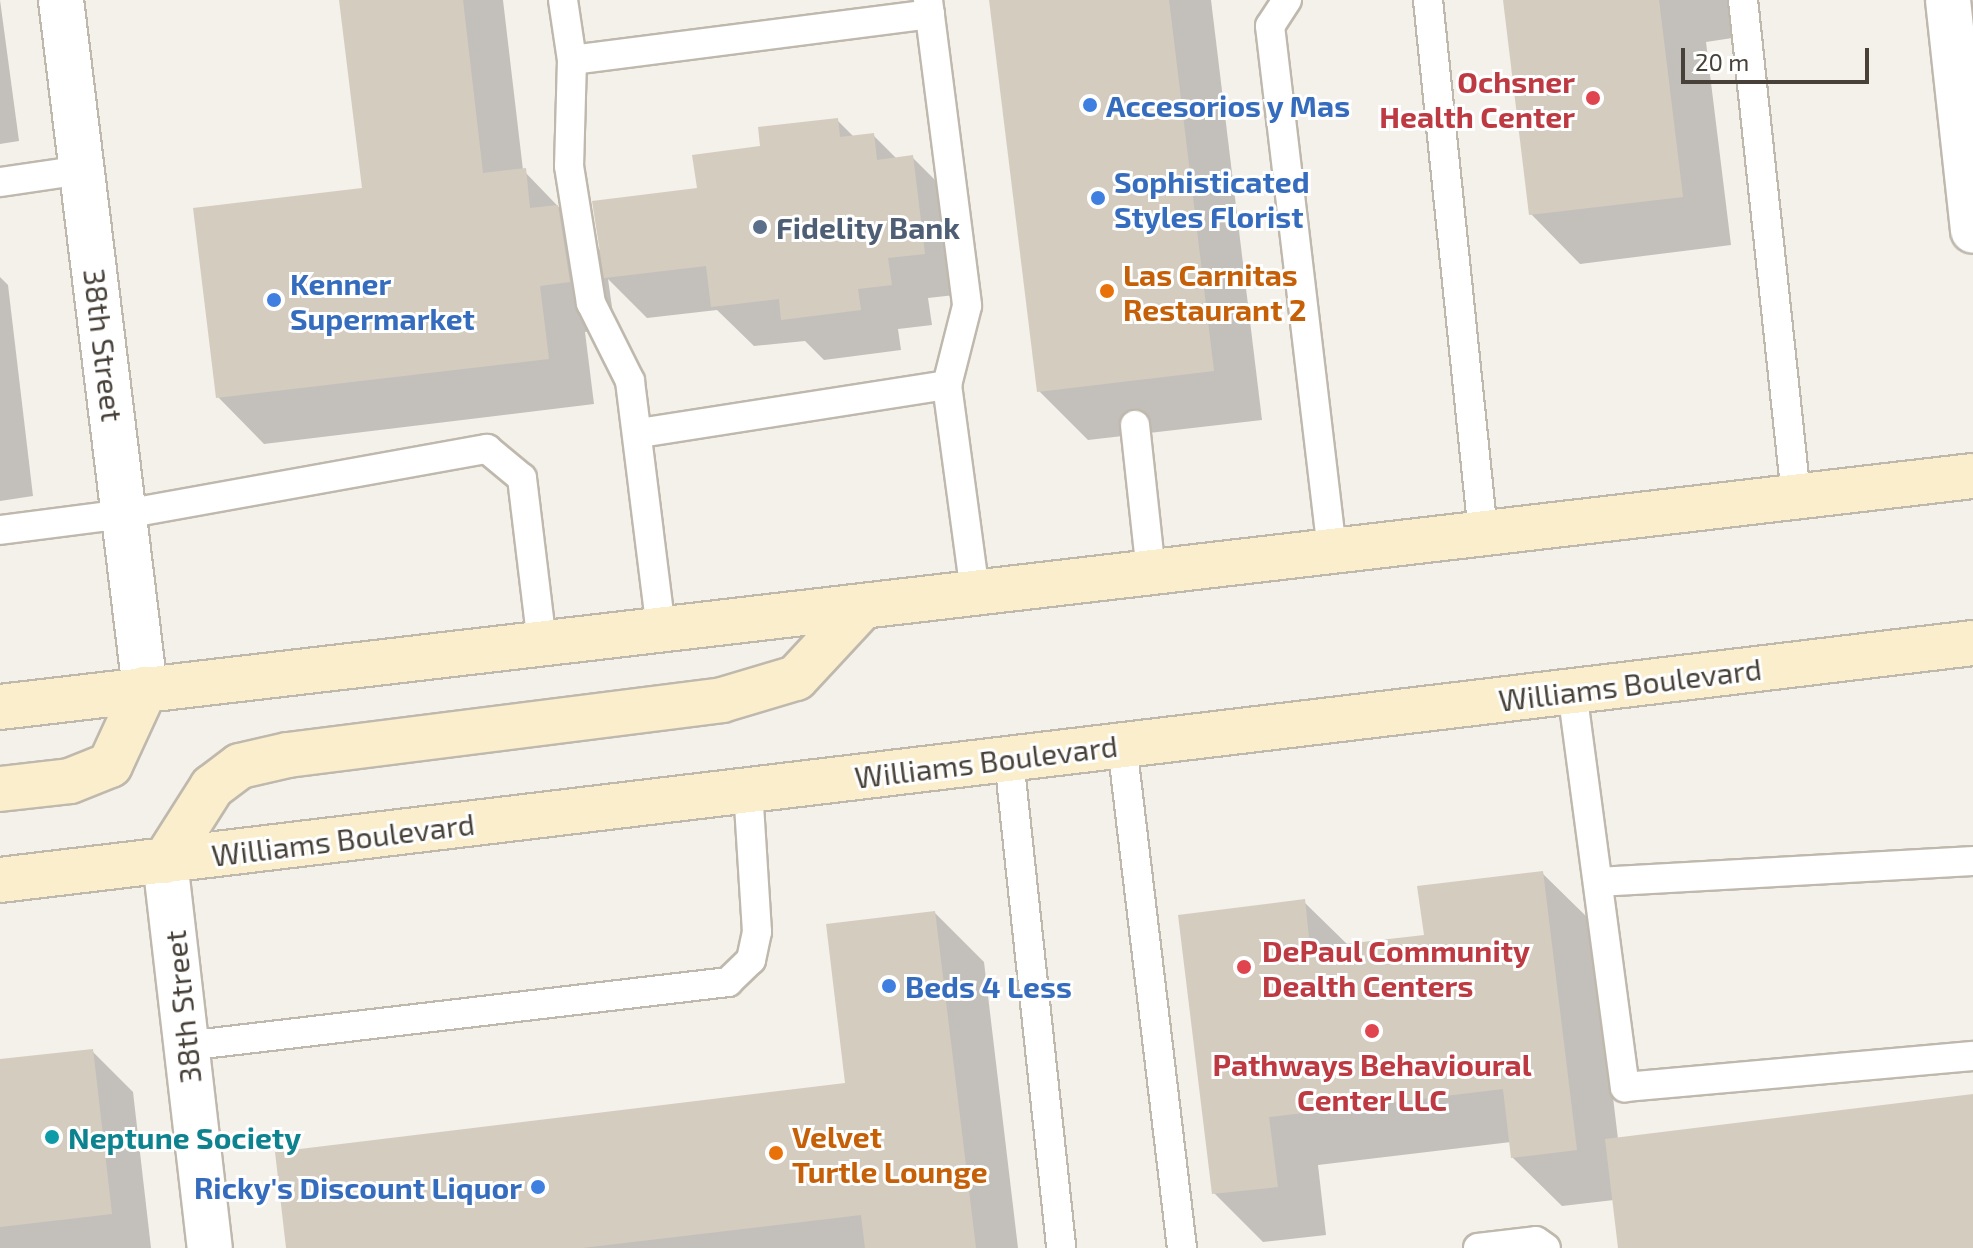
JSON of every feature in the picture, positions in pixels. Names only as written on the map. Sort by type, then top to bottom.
[{"type":"main road","points":[[0,707],[1973,476]]},
{"type":"main road","points":[[165,861],[212,787],[240,766],[288,755],[722,700],[796,678],[863,606]]},
{"type":"main road","name":"Williams Boulevard","points":[[0,880],[1973,643]]},
{"type":"main road","points":[[0,789],[70,781],[110,765],[145,689]]},
{"type":"street","name":"38th Street","points":[[61,0],[145,689]]},
{"type":"street","points":[[1948,0],[1973,231]]},
{"type":"street","name":"38th Street","points":[[165,861],[210,1248]]},
{"type":"lane","points":[[563,0],[572,60],[569,166],[591,303],[630,381],[640,433],[661,630]]},
{"type":"lane","points":[[1287,0],[1270,26],[1332,551]]},
{"type":"lane","points":[[1428,0],[1483,533]]},
{"type":"lane","points":[[1743,0],[1796,496]]},
{"type":"lane","points":[[572,60],[929,7],[967,306],[947,385],[975,593]]},
{"type":"lane","points":[[0,182],[82,170]]},
{"type":"lane","points":[[640,433],[947,385]]},
{"type":"lane","points":[[1135,425],[1151,573]]},
{"type":"lane","points":[[0,530],[125,514],[487,449],[522,478],[542,643]]},
{"type":"lane","points":[[1572,691],[1625,1087],[1973,1056]]},
{"type":"lane","points":[[1122,745],[1182,1248]]},
{"type":"lane","points":[[1009,759],[1061,1248]]},
{"type":"lane","points":[[186,1046],[728,982],[751,960],[757,932],[748,790]]},
{"type":"lane","points":[[1598,882],[1973,861]]},
{"type":"lane","points":[[1478,1248],[1536,1241],[1546,1248]]},
{"type":"building","points":[[339,0],[463,0],[483,173],[526,168],[530,208],[558,205],[570,282],[540,286],[549,359],[216,398],[193,208],[362,188]]},
{"type":"building","points":[[989,0],[1169,0],[1214,371],[1037,392]]},
{"type":"building","name":"Ochsner Health Center","points":[[1503,0],[1659,0],[1683,197],[1529,215]]},
{"type":"building","name":"Fidelity Bank","points":[[838,118],[840,137],[874,133],[877,160],[913,155],[925,254],[888,258],[892,285],[858,289],[861,310],[781,320],[779,299],[711,307],[706,266],[604,278],[592,201],[697,188],[692,155],[760,146],[758,127]]},
{"type":"building","points":[[1543,871],[1577,1150],[1511,1158],[1503,1089],[1269,1117],[1278,1187],[1212,1194],[1178,915],[1305,899],[1310,948],[1424,935],[1417,886]]},
{"type":"building","points":[[935,911],[976,1248],[865,1248],[861,1215],[582,1248],[286,1248],[275,1152],[845,1083],[826,924]]},
{"type":"building","name":"Neptune Society","points":[[93,1049],[112,1214],[0,1227],[0,1059]]},
{"type":"building","points":[[1973,1094],[1973,1248],[1618,1248],[1605,1139]]},
{"type":"place","name":"Ochsner Health Center","points":[[1593,98]]},
{"type":"place","name":"Accesorios y Mas","points":[[1090,105]]},
{"type":"place","name":"Sophisticated Styles Florist","points":[[1098,198]]},
{"type":"place","name":"Fidelity Bank","points":[[760,227]]},
{"type":"place","name":"Las Carnitas Restaurant 2","points":[[1107,291]]},
{"type":"place","name":"Kenner Supermarket","points":[[274,300]]},
{"type":"place","name":"DePaul Community Dealth Centers","points":[[1244,967]]},
{"type":"place","name":"Beds 4 Less","points":[[889,986]]},
{"type":"place","name":"Pathways Behavioural Center LLC","points":[[1372,1031]]},
{"type":"place","name":"Neptune Society","points":[[52,1137]]},
{"type":"place","name":"Velvet Turtle Lounge","points":[[776,1153]]},
{"type":"place","name":"Ricky's Discount Liquor","points":[[538,1187]]}]
